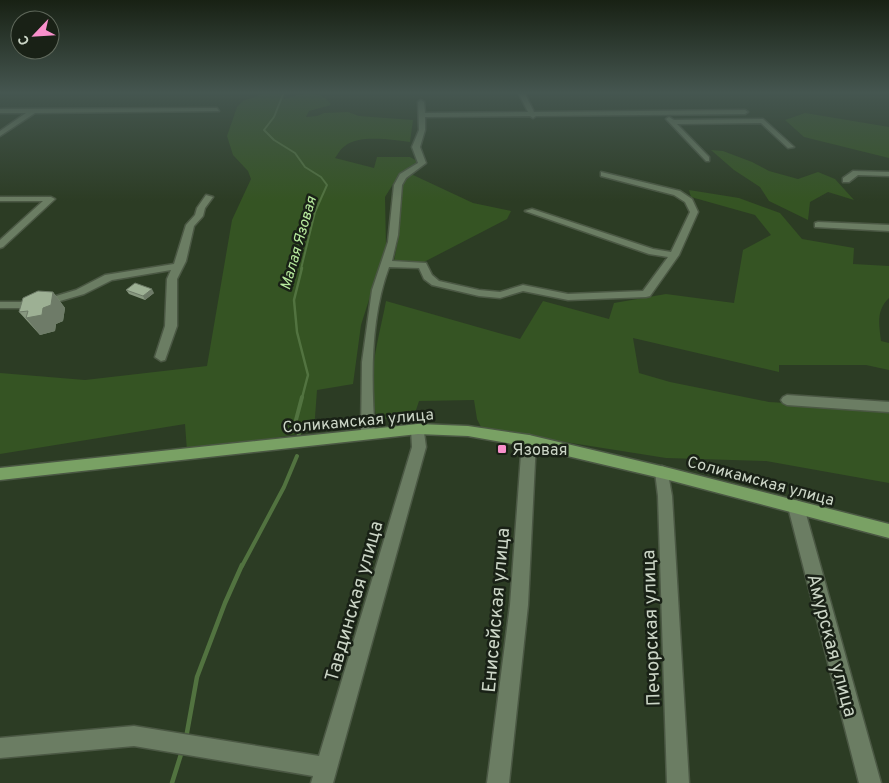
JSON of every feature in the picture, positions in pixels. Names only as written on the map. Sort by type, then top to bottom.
[{"type":"main road","name":"Соликамская улица","points":[[0,474],[368,434],[418,430],[468,431],[529,441],[662,472],[889,531]]},
{"type":"street","points":[[368,434],[366,407],[371,320],[378,287],[387,264],[394,236],[398,187],[406,173],[420,166],[422,160],[416,148],[422,129]]},
{"type":"street","points":[[678,129],[706,159]]},
{"type":"street","points":[[771,129],[790,147]]},
{"type":"street","points":[[846,180],[856,173],[889,174]]},
{"type":"street","points":[[387,264],[423,265],[428,277],[436,283],[479,293],[500,295],[523,288],[568,298],[646,294],[674,255],[694,212],[689,201],[677,193],[604,174]]},
{"type":"street","points":[[161,357],[171,326],[172,279],[176,266],[181,261],[190,225],[199,216],[201,208],[209,197]]},
{"type":"street","points":[[0,199],[51,199],[0,245]]},
{"type":"street","points":[[529,211],[644,249],[674,255]]},
{"type":"street","points":[[818,225],[889,228]]},
{"type":"street","points":[[0,306],[36,305],[80,292],[109,278],[176,266]]},
{"type":"street","points":[[787,400],[889,407]]},
{"type":"street","name":"Тавдинская улица","points":[[324,775],[419,447],[418,430]]},
{"type":"street","name":"Енисейская улица","points":[[498,783],[519,604],[529,441]]},
{"type":"street","name":"Печорская улица","points":[[662,472],[666,496],[678,783]]},
{"type":"street","name":"Амурская улица","points":[[796,507],[870,783]]},
{"type":"street","points":[[0,748],[134,736],[324,775]]},
{"type":"green space","points":[[230,129],[412,129],[410,142],[377,139],[359,140],[351,142],[344,147],[335,158],[374,168],[377,157],[410,157],[419,162],[398,176],[385,197],[386,246],[361,325],[353,384],[317,390],[314,431],[187,451],[185,424],[0,454],[0,373],[85,380],[207,366],[232,220],[251,179],[248,171],[233,155],[227,136]]},
{"type":"green space","points":[[795,129],[889,129],[889,158],[804,137]]},
{"type":"green space","points":[[711,150],[723,151],[769,171],[798,179],[818,172],[835,179],[854,200],[828,192],[810,202],[808,220],[769,201],[760,187],[734,170]]},
{"type":"green space","points":[[411,174],[473,203],[511,211],[507,219],[422,263],[394,261],[398,240],[400,187],[404,178]]},
{"type":"green space","points":[[689,190],[739,198],[780,213],[802,239],[854,248],[853,264],[889,266],[889,298],[880,313],[879,324],[881,341],[889,343],[889,370],[866,365],[779,365],[779,372],[633,338],[639,373],[670,382],[769,402],[889,409],[889,483],[766,461],[666,458],[482,429],[477,419],[474,400],[419,401],[414,416],[378,420],[372,391],[374,361],[386,301],[520,339],[543,301],[609,319],[614,303],[666,294],[734,303],[743,250],[771,235],[755,215],[691,197]]},
{"type":"building","points":[[135,283],[152,289],[143,296],[126,290]]},
{"type":"building","points":[[38,291],[53,292],[51,305],[43,308],[42,315],[26,318],[28,311],[19,312],[23,298]]},
{"type":"waterway","name":"Малая Язовая","points":[[265,129],[264,130],[274,140],[295,153],[305,167],[321,177],[327,185],[315,212],[301,269]]},
{"type":"waterway","name":"Малая Язовая","points":[[302,268],[294,300],[297,332],[308,375],[302,398]]},
{"type":"waterway","name":"Малая Язовая","points":[[299,436],[296,420],[302,397]]},
{"type":"waterway","name":"Малая Язовая","points":[[242,566],[284,487],[297,456]]},
{"type":"waterway","name":"Малая Язовая","points":[[186,738],[197,677],[225,603],[242,565]]},
{"type":"waterway","name":"Малая Язовая","points":[[172,783],[182,751]]},
{"type":"place","name":"Язовая","points":[[502,449]]}]
